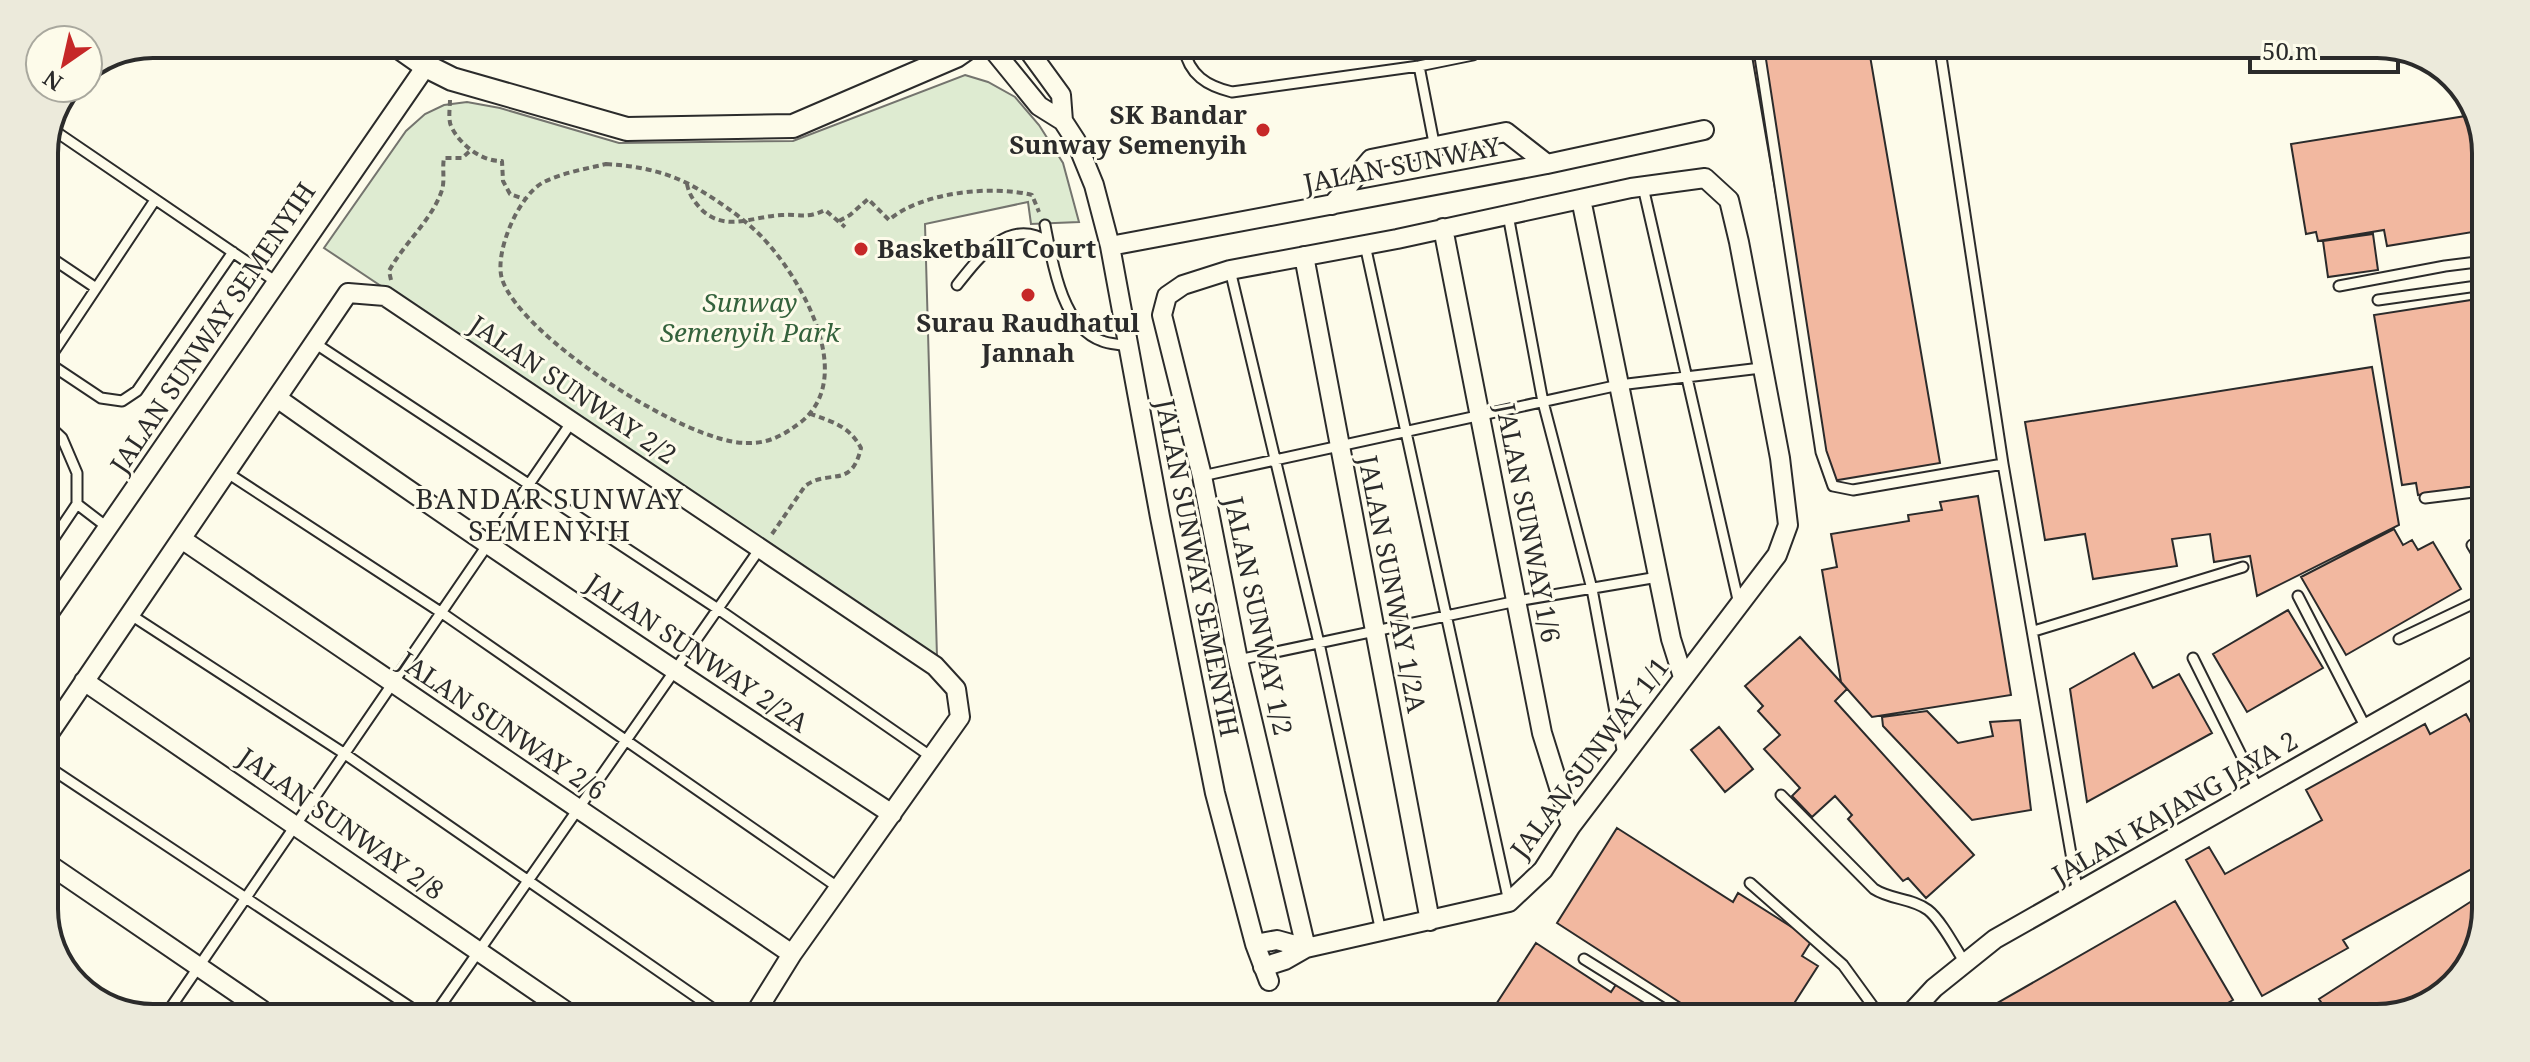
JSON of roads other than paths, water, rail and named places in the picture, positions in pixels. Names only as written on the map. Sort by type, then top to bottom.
[{"type":"street","points":[[415,58],[452,79],[627,129],[793,126],[951,58]]},
{"type":"street","name":"JALAN SUNWAY SEMENYIH","points":[[1000,58],[1039,106],[1063,121],[1076,141],[1094,185],[1110,246],[1215,793],[1255,944],[1266,974]]},
{"type":"street","name":"JALAN SUNWAY SEMENYIH","points":[[1034,58],[1061,95],[1063,121]]},
{"type":"street","name":"JALAN SUNWAY SEMENYIH","points":[[58,599],[426,66]]},
{"type":"street","name":"JALAN SUNWAY","points":[[1110,246],[1547,164],[1704,130]]},
{"type":"street","points":[[1332,205],[1371,159],[1506,132],[1547,164]]},
{"type":"street","points":[[1230,270],[1581,199],[1705,178],[1729,200],[1761,368]]},
{"type":"street","points":[[1581,199],[1671,639],[1683,677]]},
{"type":"street","name":"JALAN SUNWAY 1/6","points":[[1443,228],[1542,733],[1571,826]]},
{"type":"street","name":"JALAN SUNWAY 1/2A","points":[[1304,256],[1430,921]]},
{"type":"street","name":"JALAN SUNWAY 1/2","points":[[1230,270],[1183,285],[1167,296],[1162,315],[1202,476],[1238,660],[1306,948]]},
{"type":"street","name":"JALAN SUNWAY 2/2","points":[[313,342],[348,293],[385,296],[765,542],[935,666],[956,689],[960,717],[933,758]]},
{"type":"street","points":[[58,720],[183,540],[313,342]]},
{"type":"street","name":"JALAN SUNWAY 1/1","points":[[1266,974],[1306,948],[1509,902],[1543,870],[1571,826],[1777,555],[1788,525],[1780,458],[1761,368]]},
{"type":"street","name":"JALAN SUNWAY 2/2A","points":[[277,398],[675,671],[892,814]]},
{"type":"street","name":"JALAN SUNWAY 2/6","points":[[183,540],[792,954]]},
{"type":"street","name":"JALAN KAJANG JAYA 2","points":[[1919,1004],[1934,988],[1995,939],[2472,668]]},
{"type":"street","name":"JALAN SUNWAY 2/8","points":[[84,681],[297,824],[555,1004]]},
{"type":"street","points":[[761,1004],[792,954],[933,758]]},
{"type":"street","points":[[58,871],[253,1004]]},
{"type":"street","points":[[1255,944],[1277,940],[1306,948]]},
{"type":"lane","points":[[1188,58],[1196,75],[1212,87],[1232,92],[1458,58]]},
{"type":"lane","points":[[1760,58],[1821,452],[1833,486],[1853,490],[2003,464]]},
{"type":"lane","points":[[1942,58],[2003,464],[2078,894]]},
{"type":"lane","points":[[1419,66],[1435,148]]},
{"type":"lane","points":[[60,134],[275,281]]},
{"type":"lane","points":[[1643,187],[1739,604]]},
{"type":"lane","points":[[58,343],[155,200]]},
{"type":"lane","points":[[1508,215],[1543,402],[1592,589],[1624,758]]},
{"type":"lane","points":[[1045,225],[1068,313],[1100,341],[1127,346]]},
{"type":"lane","points":[[957,285],[980,255],[994,244],[1024,233],[1037,235],[1048,242]]},
{"type":"lane","points":[[1365,245],[1509,902]]},
{"type":"lane","points":[[58,369],[101,398],[122,401],[137,391],[233,252]]},
{"type":"lane","points":[[58,262],[96,288]]},
{"type":"lane","points":[[2339,286],[2472,263]]},
{"type":"lane","points":[[1230,270],[1319,643],[1381,932]]},
{"type":"lane","points":[[2378,300],[2472,287]]},
{"type":"lane","points":[[313,342],[718,609],[933,758]]},
{"type":"lane","points":[[1202,476],[1619,385],[1761,368]]},
{"type":"lane","points":[[173,1004],[573,420]]},
{"type":"lane","points":[[58,434],[77,473],[77,504],[58,532]]},
{"type":"lane","points":[[226,471],[442,613],[839,888]]},
{"type":"lane","points":[[2425,498],[2472,492]]},
{"type":"lane","points":[[77,504],[107,527]]},
{"type":"lane","points":[[442,1004],[765,542]]},
{"type":"lane","points":[[2034,631],[2243,567]]},
{"type":"lane","points":[[1238,660],[1517,601],[1658,577]]},
{"type":"lane","points":[[2298,596],[2366,728]]},
{"type":"lane","points":[[2399,639],[2472,604]]},
{"type":"lane","points":[[131,615],[345,754],[706,1004]]},
{"type":"lane","points":[[2193,658],[2258,789]]},
{"type":"lane","points":[[58,773],[406,1004]]},
{"type":"lane","points":[[1781,795],[1874,889],[1888,898],[1906,900],[1929,910],[1965,963]]},
{"type":"lane","points":[[1750,883],[1843,965],[1871,1004]]},
{"type":"lane","points":[[1584,959],[1656,1004]]},
{"type":"place","name":"SK Bandar Sunway Semenyih","points":[[1263,130]]},
{"type":"place","name":"Basketball Court","points":[[861,249]]},
{"type":"place","name":"Surau Raudhatul Jannah","points":[[1028,295]]},
{"type":"district","name":"BANDAR SUNWAY SEMENYIH","points":[[550,515]]},
{"type":"park label","name":"Sunway Semenyih Park","points":[[750,318]]}]
